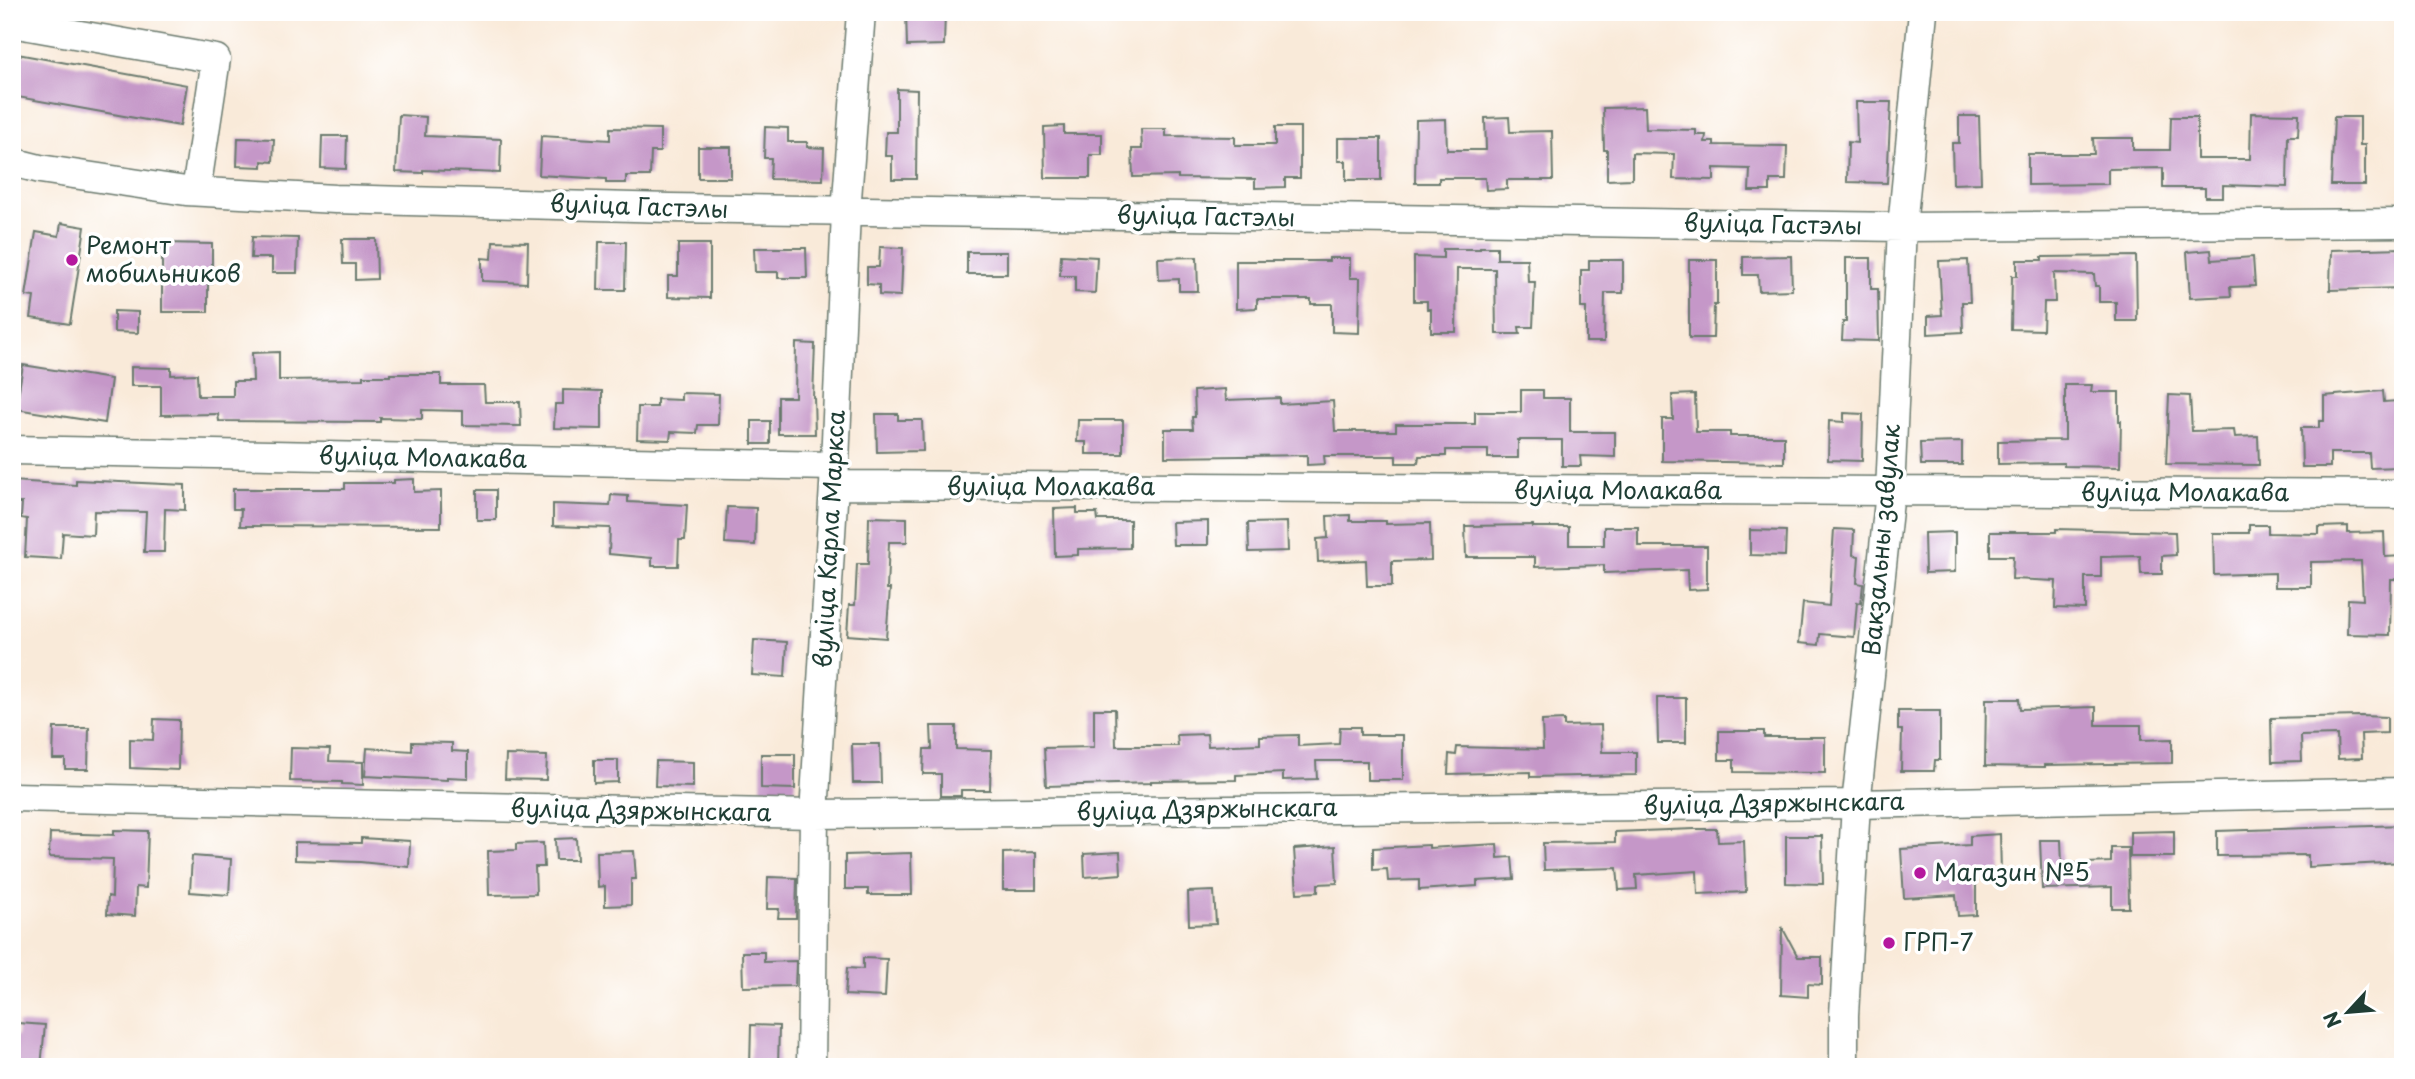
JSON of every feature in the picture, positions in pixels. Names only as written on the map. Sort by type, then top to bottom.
[{"type":"street","name":"вуліца Карла Маркса","points":[[811,1067],[814,814],[846,212],[861,12]]},
{"type":"street","name":"Вакзальны завулак","points":[[1844,1067],[1844,1015],[1856,804],[1890,492],[1902,227],[1923,12]]},
{"type":"street","points":[[12,23],[216,59],[196,191]]},
{"type":"street","name":"вуліца Гастэлы","points":[[12,162],[53,171],[196,191],[335,199],[846,212],[1902,227],[2403,223]]},
{"type":"street","name":"вуліца Молакава","points":[[12,450],[834,475],[1890,492],[2403,494]]},
{"type":"street","name":"вуліца Дзяржынскага","points":[[12,797],[814,814],[1856,804],[2403,792]]},
{"type":"building","points":[[906,12],[945,12],[944,45],[907,46]]},
{"type":"building","points":[[12,53],[187,85],[180,126],[12,96]]},
{"type":"building","points":[[897,89],[917,90],[916,179],[892,179],[892,156],[885,156],[886,132],[897,132]]},
{"type":"building","points":[[1856,102],[1891,102],[1887,183],[1847,182],[1848,142],[1857,143]]},
{"type":"building","points":[[1645,107],[1646,129],[1696,130],[1696,135],[1706,135],[1705,142],[1714,142],[1714,145],[1787,146],[1786,180],[1770,180],[1770,191],[1749,191],[1750,169],[1714,168],[1714,180],[1673,179],[1674,154],[1632,153],[1632,179],[1607,180],[1603,108]]},
{"type":"building","points":[[2251,113],[2299,114],[2298,136],[2288,136],[2287,187],[2223,185],[2223,197],[2205,197],[2205,188],[2163,188],[2163,168],[2108,169],[2108,184],[2028,185],[2028,154],[2094,154],[2093,138],[2133,138],[2133,150],[2170,150],[2171,117],[2197,117],[2197,159],[2250,159]]},
{"type":"building","points":[[399,115],[426,117],[425,136],[501,139],[500,173],[423,170],[423,173],[396,172]]},
{"type":"building","points":[[1959,116],[1979,116],[1981,183],[1953,184],[1952,143],[1959,143]]},
{"type":"building","points":[[1509,117],[1510,132],[1552,131],[1553,180],[1507,180],[1507,189],[1486,190],[1485,178],[1439,178],[1439,183],[1415,183],[1416,120],[1446,119],[1447,150],[1486,150],[1485,118]]},
{"type":"building","points":[[2334,117],[2360,117],[2360,145],[2365,145],[2365,185],[2331,185]]},
{"type":"building","points":[[1064,126],[1064,134],[1102,134],[1102,155],[1090,155],[1090,178],[1045,178],[1044,127]]},
{"type":"building","points":[[765,127],[788,128],[788,142],[807,142],[807,147],[824,148],[823,180],[770,179],[771,158],[764,158]]},
{"type":"building","points":[[1275,127],[1300,127],[1300,178],[1285,178],[1285,187],[1255,188],[1255,179],[1133,177],[1132,149],[1142,149],[1141,129],[1166,129],[1166,136],[1235,137],[1235,145],[1275,145]]},
{"type":"building","points":[[610,128],[660,129],[660,152],[651,152],[650,176],[626,176],[626,183],[606,183],[606,179],[539,175],[541,136],[610,140]]},
{"type":"building","points":[[322,136],[347,136],[346,169],[321,168]]},
{"type":"building","points":[[238,138],[274,139],[273,162],[262,161],[262,167],[237,166]]},
{"type":"building","points":[[1338,138],[1381,138],[1381,180],[1346,180],[1346,161],[1338,161]]},
{"type":"building","points":[[698,147],[731,147],[731,178],[698,178]]},
{"type":"building","points":[[61,223],[85,227],[70,324],[31,318],[34,297],[26,296],[36,232],[59,236]]},
{"type":"building","points":[[252,237],[298,238],[297,273],[272,273],[272,258],[251,258]]},
{"type":"building","points":[[342,239],[376,239],[377,279],[355,280],[355,264],[343,264]]},
{"type":"building","points":[[493,241],[528,242],[527,283],[482,281],[482,258],[492,259]]},
{"type":"building","points":[[599,242],[626,242],[625,290],[598,290]]},
{"type":"building","points":[[162,243],[212,244],[212,284],[208,284],[208,312],[162,312]]},
{"type":"building","points":[[678,244],[710,244],[710,298],[668,297],[668,276],[678,276]]},
{"type":"building","points":[[880,247],[903,248],[901,296],[879,295],[879,285],[867,284],[867,267],[879,267]]},
{"type":"building","points":[[1497,247],[1497,259],[1527,259],[1528,282],[1535,282],[1533,327],[1519,327],[1520,334],[1496,334],[1495,269],[1457,269],[1456,332],[1431,332],[1431,309],[1427,309],[1427,301],[1414,301],[1414,257],[1443,258],[1443,249]]},
{"type":"building","points":[[754,248],[806,248],[807,278],[778,278],[778,272],[755,272]]},
{"type":"building","points":[[2403,248],[2403,288],[2330,290],[2331,250]]},
{"type":"building","points":[[2211,250],[2212,260],[2253,257],[2255,286],[2230,287],[2231,296],[2190,298],[2187,252]]},
{"type":"building","points":[[967,252],[1007,252],[1007,274],[967,274]]},
{"type":"building","points":[[1061,255],[1097,257],[1095,293],[1075,292],[1075,276],[1060,276]]},
{"type":"building","points":[[1791,256],[1792,290],[1759,291],[1758,275],[1743,275],[1743,257]]},
{"type":"building","points":[[2136,256],[2137,321],[2116,321],[2116,302],[2099,302],[2099,286],[2095,286],[2094,274],[2054,273],[2055,302],[2044,302],[2043,330],[2011,329],[2012,276],[2017,276],[2017,260],[2042,260],[2042,257]]},
{"type":"building","points":[[1197,257],[1198,291],[1179,291],[1179,279],[1159,280],[1158,258]]},
{"type":"building","points":[[1329,258],[1350,258],[1350,278],[1360,278],[1359,333],[1332,332],[1332,304],[1311,304],[1311,299],[1257,299],[1257,308],[1236,309],[1236,261],[1329,261]]},
{"type":"building","points":[[1846,258],[1871,258],[1871,289],[1878,289],[1879,341],[1842,340],[1843,322],[1846,322]]},
{"type":"building","points":[[1589,260],[1623,260],[1623,293],[1605,293],[1604,342],[1586,342],[1586,308],[1581,308],[1581,270],[1589,270]]},
{"type":"building","points":[[1689,260],[1717,260],[1717,305],[1714,305],[1713,338],[1689,338]]},
{"type":"building","points":[[1968,260],[1970,302],[1962,302],[1963,332],[1928,334],[1928,316],[1942,315],[1939,261]]},
{"type":"building","points":[[114,311],[138,312],[138,333],[114,332]]},
{"type":"building","points":[[796,343],[815,344],[815,434],[778,434],[778,397],[795,397]]},
{"type":"building","points":[[279,352],[279,380],[363,379],[363,376],[390,374],[441,374],[441,385],[484,385],[485,402],[520,402],[521,426],[463,425],[463,411],[422,410],[422,419],[380,418],[380,422],[219,421],[218,414],[161,415],[161,386],[131,386],[131,367],[171,368],[171,375],[197,374],[198,396],[233,396],[233,381],[253,381],[252,353]]},
{"type":"building","points":[[23,365],[111,379],[105,423],[16,409]]},
{"type":"building","points":[[2065,385],[2092,385],[2091,392],[2119,392],[2120,467],[2064,466],[2064,463],[1998,464],[1998,441],[2065,440]]},
{"type":"building","points":[[1225,389],[1226,400],[1280,398],[1280,404],[1333,401],[1335,431],[1396,431],[1396,424],[1475,424],[1475,412],[1521,412],[1521,390],[1543,390],[1543,398],[1570,398],[1570,432],[1615,432],[1615,457],[1580,456],[1581,466],[1562,466],[1562,440],[1518,440],[1518,458],[1488,458],[1488,450],[1446,450],[1446,456],[1419,456],[1418,463],[1396,463],[1396,456],[1324,456],[1325,464],[1307,465],[1307,455],[1165,457],[1165,429],[1193,429],[1194,391]]},
{"type":"building","points":[[563,390],[602,391],[602,429],[554,428],[555,404],[563,404]]},
{"type":"building","points":[[2383,391],[2384,402],[2398,401],[2400,467],[2370,468],[2369,453],[2330,453],[2330,467],[2302,467],[2301,428],[2319,428],[2319,421],[2324,421],[2324,396]]},
{"type":"building","points":[[681,393],[719,394],[718,425],[698,425],[697,433],[671,432],[670,440],[637,439],[638,407],[657,407],[657,399],[681,400]]},
{"type":"building","points":[[1695,394],[1696,432],[1730,432],[1730,436],[1784,436],[1784,463],[1662,461],[1662,419],[1673,419],[1672,395]]},
{"type":"building","points":[[2169,395],[2190,396],[2192,431],[2234,430],[2235,437],[2258,436],[2259,465],[2166,464]]},
{"type":"building","points":[[1844,413],[1863,414],[1862,461],[1828,460],[1829,421],[1844,422]]},
{"type":"building","points":[[876,414],[898,414],[898,420],[922,420],[923,451],[877,452]]},
{"type":"building","points":[[1078,420],[1123,420],[1123,454],[1086,454],[1086,442],[1077,442]]},
{"type":"building","points":[[752,421],[770,421],[770,444],[752,444]]},
{"type":"building","points":[[1962,442],[1962,465],[1921,465],[1920,443]]},
{"type":"building","points":[[414,479],[414,492],[441,491],[441,527],[240,526],[241,509],[233,509],[233,489],[345,489],[345,483],[394,483],[394,480]]},
{"type":"building","points":[[76,480],[185,485],[185,510],[165,509],[164,552],[144,552],[146,512],[94,511],[93,535],[63,533],[61,559],[25,557],[27,519],[21,518],[22,503],[12,503],[12,481],[76,485]]},
{"type":"building","points":[[477,490],[496,490],[496,520],[477,520]]},
{"type":"building","points":[[611,495],[628,496],[628,502],[687,505],[685,540],[679,540],[678,566],[652,566],[652,558],[609,554],[610,528],[553,526],[553,504],[610,506]]},
{"type":"building","points":[[727,507],[756,508],[755,545],[725,543]]},
{"type":"building","points":[[1077,508],[1077,513],[1097,513],[1098,520],[1130,520],[1130,548],[1078,549],[1078,555],[1055,556],[1054,509]]},
{"type":"building","points":[[1350,515],[1350,521],[1430,523],[1431,560],[1392,561],[1392,586],[1367,586],[1366,560],[1318,562],[1317,539],[1328,538],[1327,516]]},
{"type":"building","points":[[869,517],[907,518],[907,542],[889,542],[887,589],[890,589],[886,638],[847,635],[849,605],[855,605],[857,564],[868,564]]},
{"type":"building","points":[[1208,521],[1208,545],[1173,545],[1172,522]]},
{"type":"building","points":[[1287,522],[1288,551],[1249,552],[1248,523]]},
{"type":"building","points":[[2249,525],[2268,525],[2268,533],[2319,534],[2319,527],[2348,526],[2348,533],[2384,532],[2385,557],[2403,556],[2403,579],[2391,579],[2390,635],[2347,634],[2348,599],[2363,600],[2361,561],[2311,562],[2311,587],[2275,587],[2275,573],[2214,575],[2213,533],[2249,533]]},
{"type":"building","points":[[1465,526],[1569,527],[1569,545],[1604,545],[1604,527],[1638,527],[1638,546],[1707,546],[1707,589],[1688,590],[1687,570],[1604,573],[1604,565],[1535,567],[1535,557],[1466,557]]},
{"type":"building","points":[[1834,529],[1854,530],[1853,555],[1859,556],[1857,583],[1863,584],[1861,603],[1857,602],[1854,637],[1820,634],[1819,645],[1799,643],[1803,603],[1829,606]]},
{"type":"building","points":[[2056,529],[2175,532],[2176,555],[2162,556],[2162,574],[2141,574],[2140,556],[2101,557],[2101,577],[2085,577],[2085,609],[2055,608],[2056,581],[2012,579],[2013,556],[1990,556],[1990,532],[2056,532]]},
{"type":"building","points":[[1750,530],[1786,531],[1785,556],[1750,555]]},
{"type":"building","points":[[1955,532],[1955,572],[1925,573],[1924,533]]},
{"type":"building","points":[[754,640],[787,642],[785,677],[752,675]]},
{"type":"building","points":[[1657,698],[1686,698],[1686,743],[1658,743]]},
{"type":"building","points":[[1986,699],[2019,699],[2020,709],[2096,707],[2096,725],[2141,725],[2141,740],[2172,739],[2172,763],[1985,766]]},
{"type":"building","points":[[1094,709],[1115,709],[1116,746],[1178,746],[1177,735],[1207,734],[1208,746],[1260,744],[1260,736],[1298,735],[1298,746],[1339,744],[1340,727],[1360,727],[1360,735],[1403,735],[1403,780],[1367,780],[1367,761],[1316,761],[1317,779],[1283,780],[1283,773],[1236,775],[1236,780],[1046,786],[1044,748],[1094,747]]},
{"type":"building","points":[[1898,711],[1940,711],[1940,760],[1935,760],[1934,771],[1901,771],[1902,730],[1898,730]]},
{"type":"building","points":[[2387,717],[2387,733],[2361,734],[2362,758],[2338,759],[2337,735],[2301,736],[2302,761],[2272,762],[2271,718]]},
{"type":"building","points":[[154,719],[179,720],[178,770],[130,768],[130,739],[153,740]]},
{"type":"building","points":[[1564,720],[1564,726],[1601,725],[1602,752],[1636,752],[1636,775],[1530,777],[1530,772],[1448,774],[1449,754],[1456,755],[1457,747],[1543,749],[1542,721]]},
{"type":"building","points":[[931,726],[956,726],[956,749],[991,750],[990,790],[961,790],[961,796],[941,796],[941,774],[923,774],[924,749],[932,749]]},
{"type":"building","points":[[54,728],[89,728],[88,769],[65,769],[65,759],[53,759]]},
{"type":"building","points":[[1719,731],[1764,731],[1764,737],[1825,737],[1825,773],[1734,772],[1734,760],[1719,760]]},
{"type":"building","points":[[412,742],[452,743],[452,751],[468,752],[468,778],[447,777],[447,780],[365,776],[367,748],[412,751]]},
{"type":"building","points":[[852,744],[880,744],[881,783],[853,783]]},
{"type":"building","points":[[291,748],[330,749],[329,761],[363,762],[363,785],[290,781]]},
{"type":"building","points":[[761,754],[795,754],[795,789],[761,788]]},
{"type":"building","points":[[506,755],[547,756],[546,780],[505,779]]},
{"type":"building","points":[[594,760],[618,760],[618,782],[594,783]]},
{"type":"building","points":[[656,761],[693,762],[693,787],[655,786]]},
{"type":"building","points":[[2403,825],[2403,862],[2308,867],[2308,855],[2217,856],[2217,831]]},
{"type":"building","points":[[1717,829],[1718,842],[1744,841],[1746,892],[1698,894],[1697,871],[1636,875],[1637,889],[1619,890],[1617,868],[1544,870],[1543,843],[1615,842],[1615,832]]},
{"type":"building","points":[[114,830],[148,831],[146,888],[136,887],[135,916],[107,914],[108,896],[112,897],[113,859],[49,857],[50,833],[114,835]]},
{"type":"building","points":[[2174,831],[2174,857],[2130,857],[2130,832]]},
{"type":"building","points":[[2000,834],[2001,872],[1976,874],[1976,915],[1958,916],[1956,895],[1904,898],[1901,849],[1970,845],[1970,836]]},
{"type":"building","points":[[1786,836],[1822,836],[1823,884],[1786,883]]},
{"type":"building","points":[[361,838],[410,841],[409,867],[295,860],[295,842],[361,843]]},
{"type":"building","points":[[576,838],[577,860],[556,860],[555,839]]},
{"type":"building","points":[[2040,840],[2061,840],[2062,864],[2111,862],[2111,848],[2128,848],[2129,908],[2112,908],[2112,887],[2042,889]]},
{"type":"building","points":[[543,843],[544,867],[535,867],[536,894],[489,895],[488,851],[516,850],[516,844]]},
{"type":"building","points":[[1497,844],[1498,858],[1512,857],[1514,879],[1477,881],[1477,886],[1419,890],[1419,880],[1388,881],[1387,869],[1373,870],[1373,848]]},
{"type":"building","points":[[1335,846],[1337,883],[1318,884],[1318,892],[1297,893],[1294,849]]},
{"type":"building","points":[[634,851],[636,879],[631,879],[631,905],[605,906],[605,886],[598,887],[597,852]]},
{"type":"building","points":[[1036,852],[1036,890],[1003,890],[1003,853]]},
{"type":"building","points":[[1120,852],[1121,874],[1085,877],[1084,854]]},
{"type":"building","points":[[911,853],[912,895],[868,895],[868,889],[845,889],[845,855]]},
{"type":"building","points":[[192,856],[231,859],[229,895],[190,892]]},
{"type":"building","points":[[768,877],[797,878],[796,918],[778,918],[779,909],[767,909]]},
{"type":"building","points":[[1214,891],[1216,924],[1189,925],[1188,892]]},
{"type":"building","points":[[1782,927],[1798,957],[1822,957],[1822,985],[1808,984],[1808,997],[1781,995]]},
{"type":"building","points":[[742,952],[764,952],[764,962],[796,961],[795,986],[743,987]]},
{"type":"building","points":[[863,958],[887,959],[885,997],[845,995],[847,968],[863,969]]},
{"type":"building","points":[[18,1023],[45,1025],[41,1067],[12,1067],[12,1036],[17,1036]]},
{"type":"building","points":[[751,1025],[779,1026],[778,1067],[750,1067]]},
{"type":"place","name":"Ремонт мобильников","points":[[72,260]]},
{"type":"place","name":"Магазин №5","points":[[1920,873]]},
{"type":"place","name":"ГРП-7","points":[[1889,943]]}]
